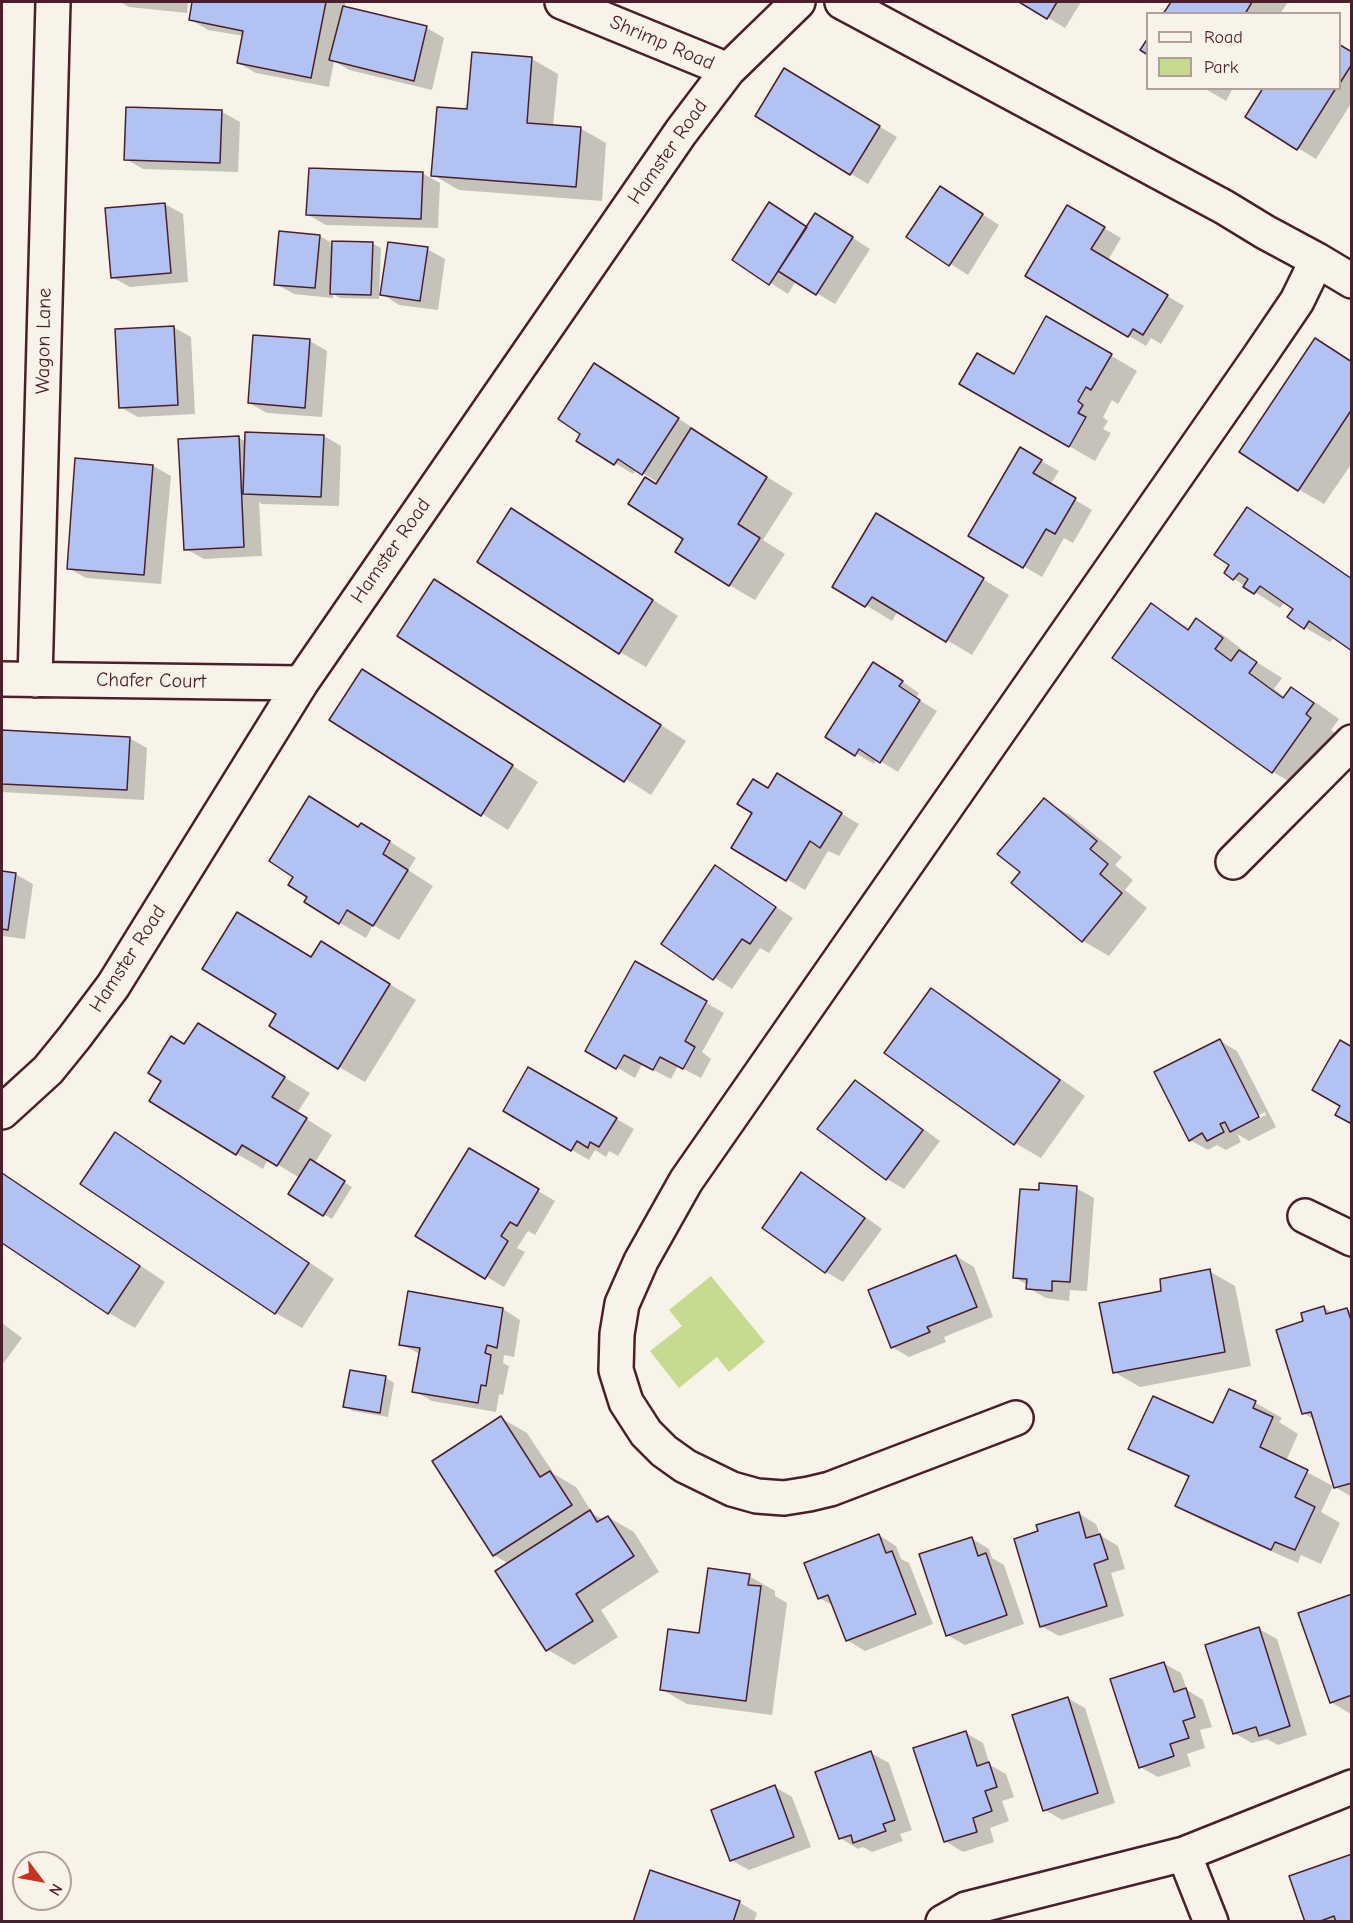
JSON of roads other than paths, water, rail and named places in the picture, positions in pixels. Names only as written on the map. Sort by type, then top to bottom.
[{"type":"street","name":"Wagon Lane","points":[[35,680],[52,2]]},
{"type":"street","name":"Shrimp Road","points":[[562,2],[728,70]]},
{"type":"street","name":"Hamster Road","points":[[2,1112],[48,1070],[113,986],[301,683],[681,132],[728,70],[798,2]]},
{"type":"street","points":[[842,2],[1224,207],[1352,281]]},
{"type":"street","points":[[1016,1418],[830,1489],[784,1498],[757,1496],[732,1489],[685,1466],[664,1451],[646,1432],[626,1402],[616,1370],[617,1334],[622,1304],[641,1261],[686,1181],[1259,357],[1297,301],[1317,260]]},
{"type":"street","name":"Chafer Court","points":[[2,679],[301,683]]},
{"type":"street","points":[[1233,862],[1352,742]]},
{"type":"street","points":[[1305,1216],[1352,1239]]},
{"type":"street","points":[[943,1922],[966,1909],[1184,1854],[1352,1787]]},
{"type":"street","points":[[1184,1854],[1211,1922]]}]
